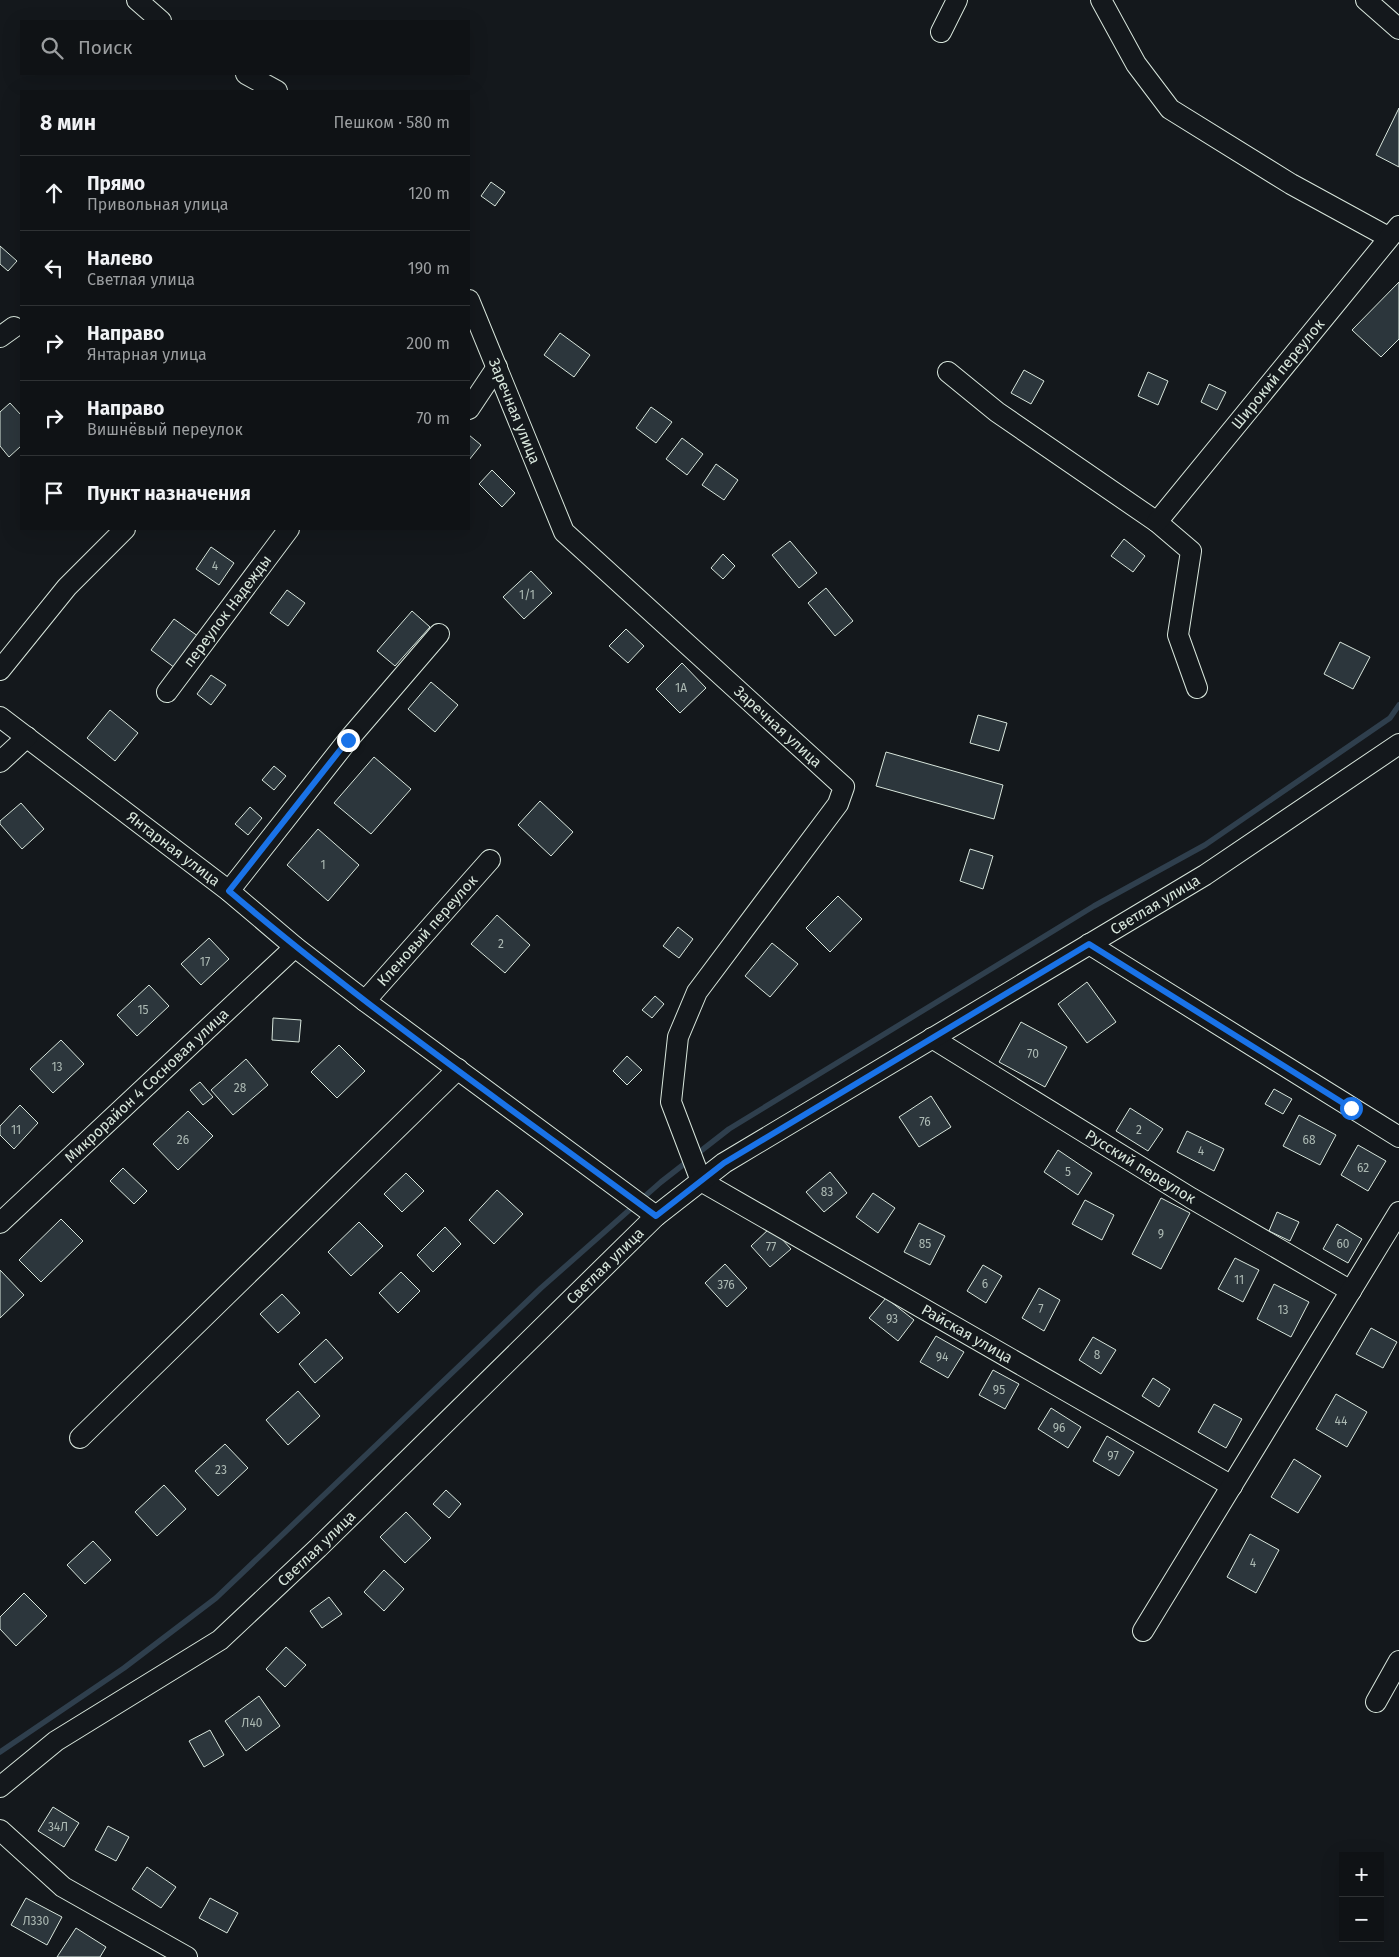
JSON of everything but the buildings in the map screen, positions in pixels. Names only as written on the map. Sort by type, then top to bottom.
[{"type":"street","points":[[137,0],[160,20]]},
{"type":"street","points":[[941,32],[957,0]]},
{"type":"street","points":[[1101,0],[1136,64],[1170,108],[1291,184],[1394,231]]},
{"type":"street","points":[[1366,0],[1399,29]]},
{"type":"street","points":[[248,75],[275,90]]},
{"type":"street","name":"Широкий переулок","points":[[1157,522],[1394,231]]},
{"type":"street","name":"Заречная улица","points":[[470,302],[564,532],[844,787],[838,804],[697,992],[678,1037],[670,1102],[701,1181]]},
{"type":"street","points":[[470,408],[497,367]]},
{"type":"street","points":[[948,372],[997,412],[1157,522],[1190,552],[1178,635],[1197,688]]},
{"type":"street","points":[[0,670],[67,587],[124,530]]},
{"type":"street","name":"переулок Надежды","points":[[167,692],[287,530]]},
{"type":"street","points":[[229,891],[348,740],[440,634]]},
{"type":"street","name":"Янтарная улица","points":[[0,717],[229,891],[294,947],[656,1216]]},
{"type":"street","points":[[0,762],[27,737]]},
{"type":"street","name":"Светлая улица","points":[[0,1787],[56,1740],[220,1640],[318,1548],[656,1216],[724,1163],[1205,875],[1399,744]]},
{"type":"street","name":"Кленовый переулок","points":[[365,1001],[490,860]]},
{"type":"street","points":[[1089,944],[1399,1137]]},
{"type":"street","name":"Микрорайон 4 Сосновая улица","points":[[0,1223],[294,947]]},
{"type":"street","name":"Русский переулок","points":[[932,1038],[1191,1198],[1351,1291]]},
{"type":"street","points":[[80,1438],[458,1069]]},
{"type":"street","name":"Райская улица","points":[[701,1181],[1232,1486]]},
{"type":"street","points":[[1143,1631],[1399,1212]]},
{"type":"street","points":[[1376,1702],[1399,1661]]},
{"type":"street","points":[[0,1830],[63,1888],[187,1957]]},
{"type":"waterway","points":[[0,1752],[124,1668],[216,1598],[541,1288],[661,1182],[729,1129],[1094,906],[1205,845],[1390,718],[1399,705]]},
{"type":"route","points":[[348,740],[229,891],[294,947],[656,1216],[724,1163],[1089,944],[1351,1108]]}]
